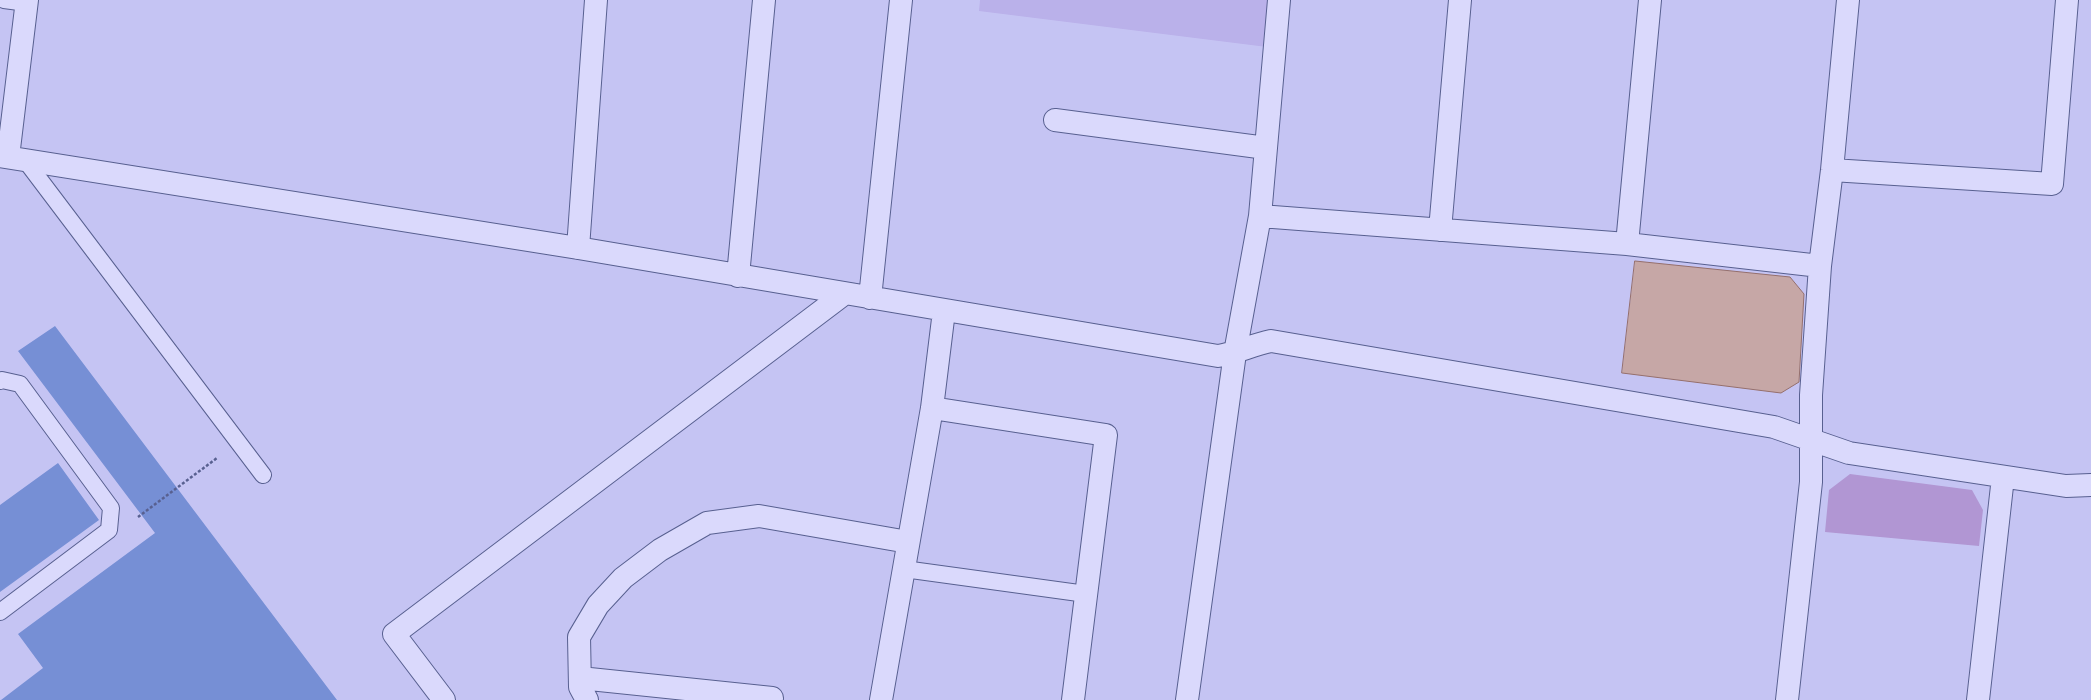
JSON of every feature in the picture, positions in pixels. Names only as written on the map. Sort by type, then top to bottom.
[{"type":"street","points":[[578,248],[596,0]]},
{"type":"street","points":[[738,276],[764,0]]},
{"type":"street","points":[[870,298],[901,0]]},
{"type":"street","points":[[1186,700],[1235,353],[1260,216],[1279,0]]},
{"type":"street","points":[[1440,230],[1460,0]]},
{"type":"street","points":[[1628,244],[1650,0]]},
{"type":"street","points":[[1787,700],[1811,482],[1811,396],[1820,266],[1832,170],[1848,0]]},
{"type":"street","points":[[1832,170],[2052,184],[2067,0]]},
{"type":"street","points":[[27,2],[11,157],[578,248],[944,311],[1218,356],[1235,353],[1253,344],[1271,341],[1774,427],[1849,453],[2066,486],[2091,484]]},
{"type":"street","points":[[1055,120],[1266,148]]},
{"type":"street","points":[[1260,216],[1628,244],[1820,266]]},
{"type":"street","points":[[444,700],[394,634],[844,294]]},
{"type":"street","points":[[881,700],[932,408],[944,311]]},
{"type":"street","points":[[932,408],[1106,435],[1073,700]]},
{"type":"street","points":[[1978,700],[2003,477]]},
{"type":"street","points":[[586,700],[580,687],[579,637],[598,606],[624,578],[648,559],[707,523],[759,516],[908,542]]},
{"type":"street","points":[[580,678],[772,698]]},
{"type":"lane","points":[[4,0],[27,2]]},
{"type":"lane","points":[[11,157],[263,475]]},
{"type":"lane","points":[[0,381],[2,380],[20,384],[111,508],[109,530],[0,612]]},
{"type":"lane","points":[[904,569],[1086,594]]},
{"type":"shaded area","points":[[980,0],[1279,0],[1275,48],[979,11]]},
{"type":"shaded area","points":[[1635,261],[1790,277],[1804,294],[1799,382],[1781,393],[1622,373]]},
{"type":"shaded area","points":[[1850,474],[1972,490],[1983,510],[1979,546],[1825,532],[1829,490]]},
{"type":"building","points":[[55,326],[337,700],[1,700],[43,668],[18,634],[155,533],[18,351]]},
{"type":"building","points":[[58,463],[99,520],[0,592],[0,505]]}]
